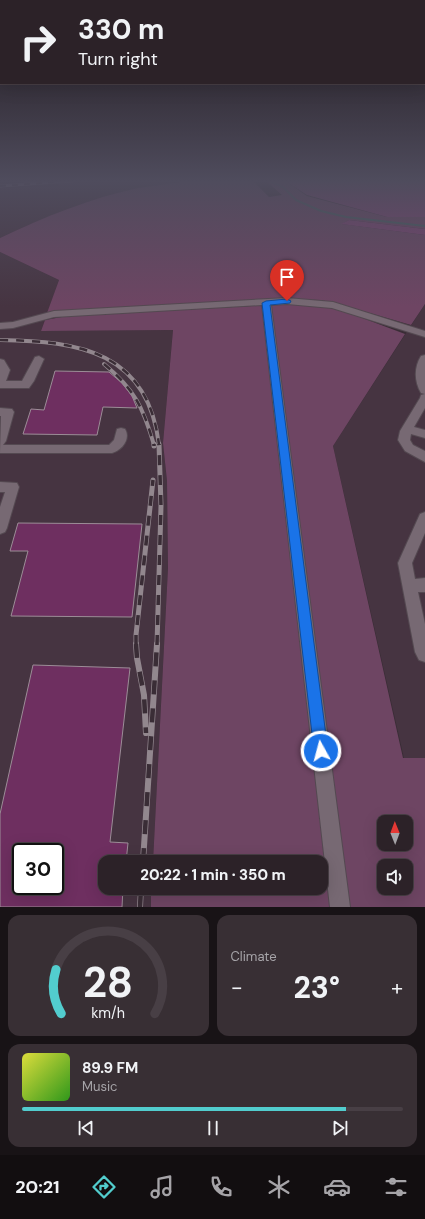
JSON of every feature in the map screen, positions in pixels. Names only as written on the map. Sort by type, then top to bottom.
[{"type":"street","points":[[0,326],[13,326],[54,314],[287,301],[333,305],[425,334]]},
{"type":"street","points":[[266,303],[340,907]]},
{"type":"street","points":[[425,358],[421,364],[420,376],[425,390]]},
{"type":"street","points":[[0,362],[5,370],[0,384],[25,385],[29,381],[39,359]]},
{"type":"street","points":[[425,398],[408,429],[404,440],[409,448],[425,457]]},
{"type":"street","points":[[0,412],[8,412],[0,441]]},
{"type":"street","points":[[408,429],[425,434]]},
{"type":"street","points":[[0,449],[112,449],[120,442],[121,432]]},
{"type":"street","points":[[0,487],[13,487],[0,528]]},
{"type":"street","points":[[425,518],[422,533],[412,547],[405,563],[423,652],[425,654]]},
{"type":"street","points":[[410,586],[425,585]]},
{"type":"shaded area","points":[[0,222],[36,222],[26,226],[0,238]]},
{"type":"shaded area","points":[[344,222],[369,222],[425,229],[425,235],[341,224]]},
{"type":"shaded area","points":[[345,222],[342,224],[425,235],[425,304],[411,325],[332,302],[319,300],[275,299],[47,313],[59,280],[0,252],[0,238],[34,223]]},
{"type":"shaded area","points":[[369,222],[425,222],[425,229]]},
{"type":"shaded area","points":[[0,252],[59,280],[41,331],[173,330],[163,443],[167,481],[168,568],[153,855],[98,855],[98,895],[151,895],[151,907],[0,907]]},
{"type":"shaded area","points":[[287,304],[336,308],[405,334],[333,446],[403,758],[425,758],[425,907],[151,907],[151,895],[328,895],[328,855],[153,855],[168,568],[167,481],[163,443],[173,330],[41,331],[45,320],[67,316]]},
{"type":"shaded area","points":[[425,304],[425,758],[404,758],[333,446]]},
{"type":"building","points":[[55,371],[109,372],[122,383],[132,396],[137,408],[103,407],[97,435],[23,434],[31,409],[44,410]]},
{"type":"building","points":[[18,523],[142,524],[132,617],[11,616],[28,551],[10,551]]},
{"type":"building","points":[[33,665],[130,668],[110,842],[128,843],[127,855],[98,855],[98,895],[123,895],[122,907],[0,907],[0,814]]},
{"type":"waterway","points":[[393,222],[425,226]]},
{"type":"railway","points":[[0,340],[57,344],[83,349],[105,358],[125,371],[141,390],[152,414],[159,445]]},
{"type":"railway","points":[[104,364],[115,373],[131,391],[142,410],[154,445]]},
{"type":"railway","points":[[157,645],[161,506],[159,444]]},
{"type":"railway","points":[[136,644],[153,480]]},
{"type":"railway","points":[[136,644],[144,695],[146,733]]},
{"type":"railway","points":[[143,855],[157,644]]},
{"type":"railway","points":[[140,907],[141,895]]},
{"type":"route","points":[[287,301],[266,303],[321,751]]}]
